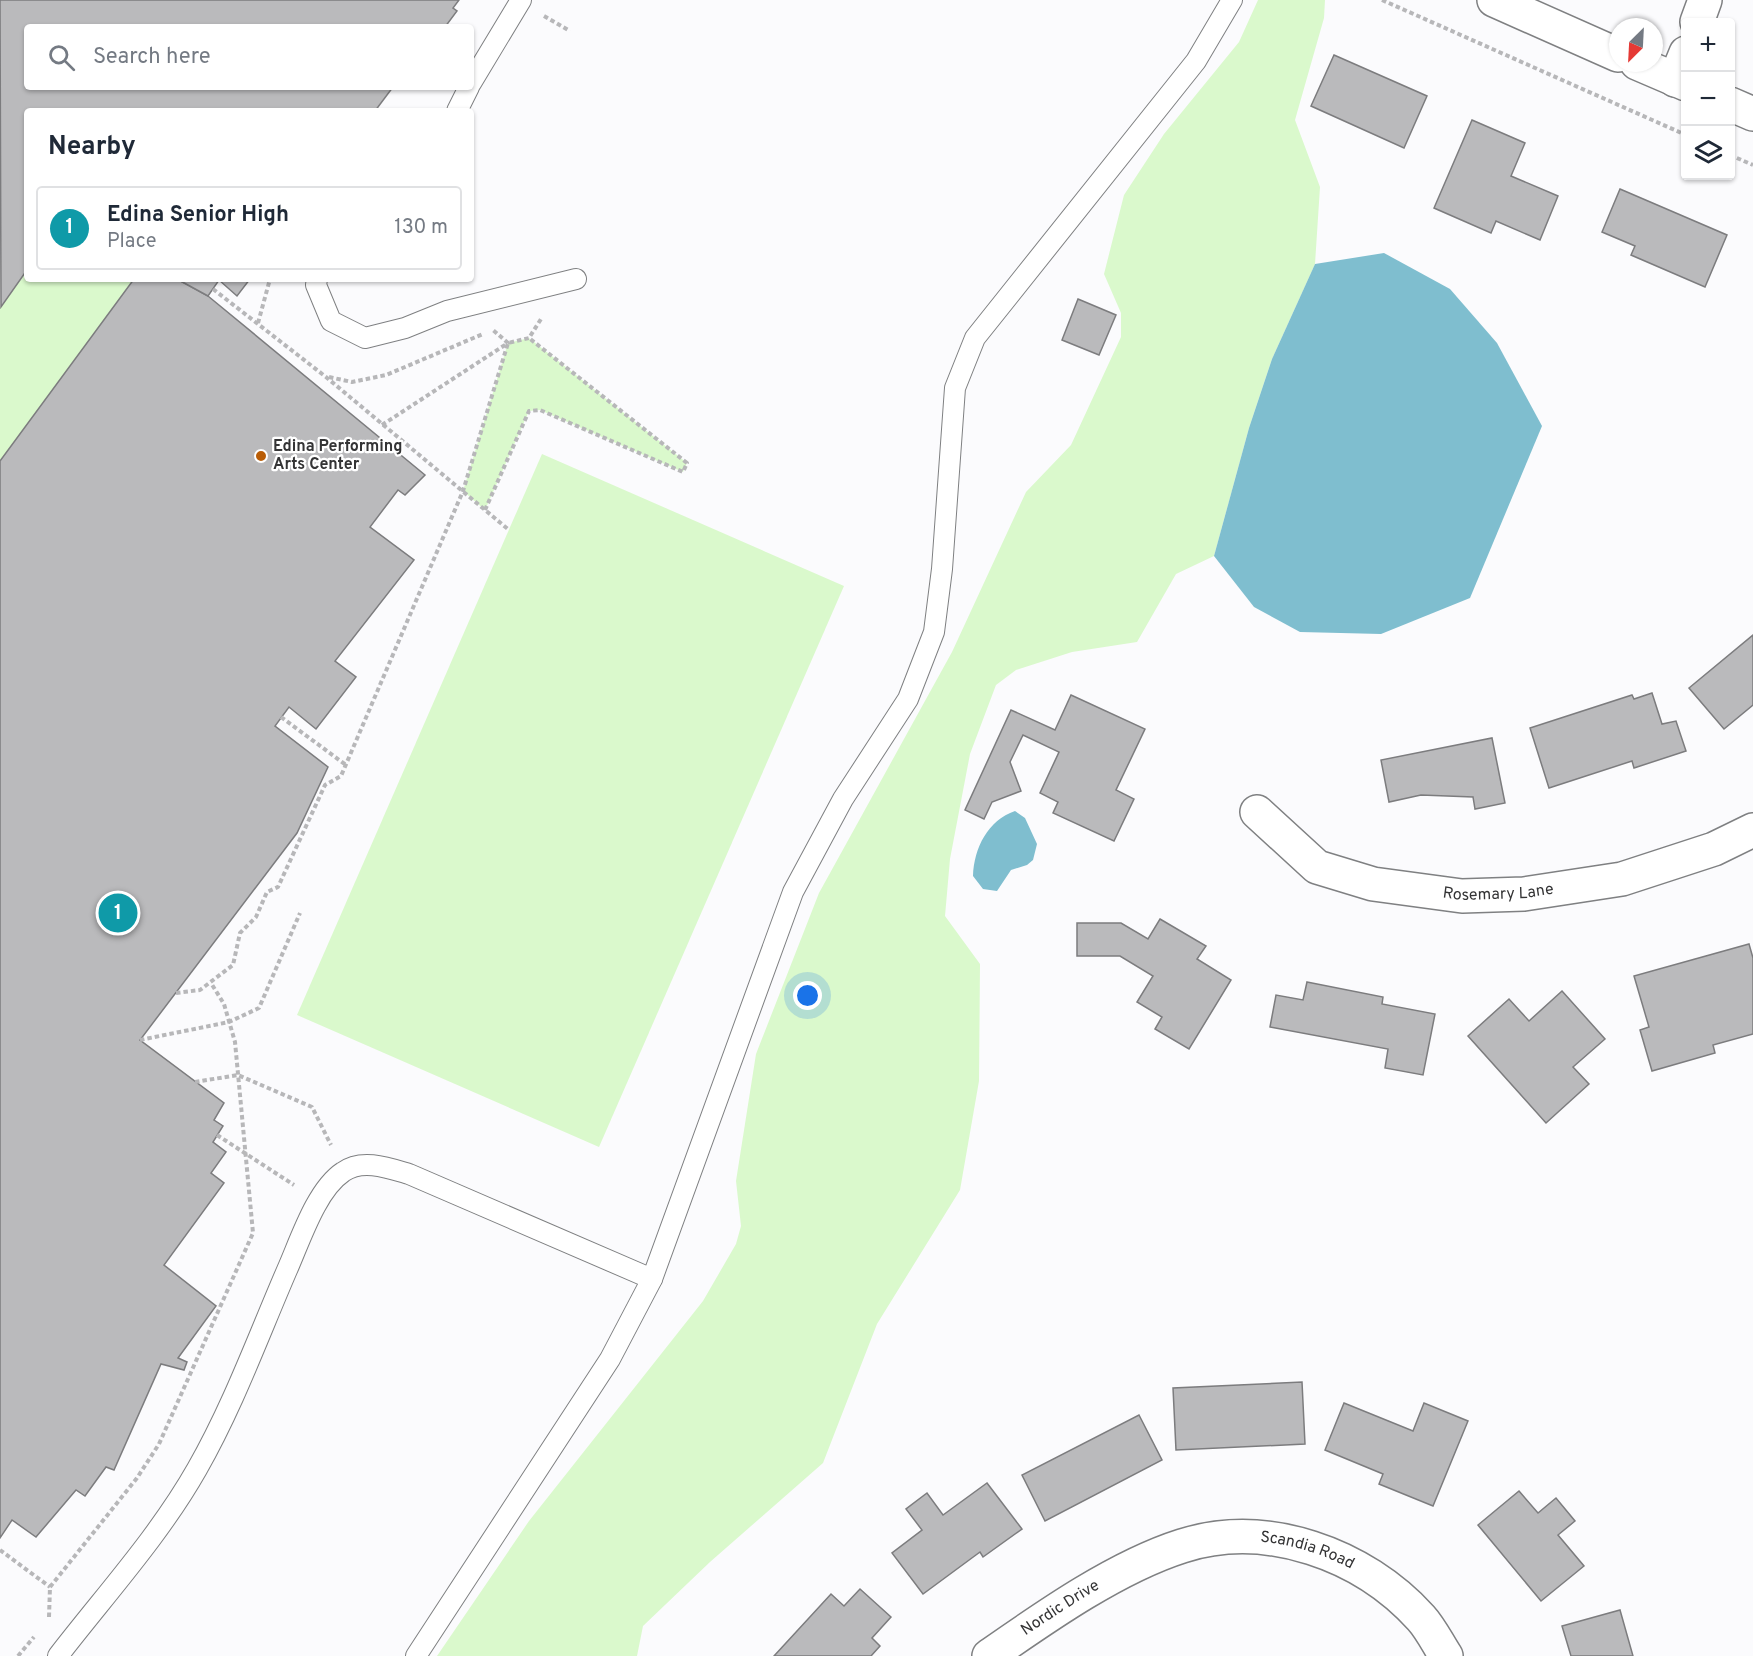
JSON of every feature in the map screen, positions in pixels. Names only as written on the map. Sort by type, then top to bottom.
[{"type":"street","points":[[1494,0],[1609,51]]},
{"type":"street","points":[[1698,18],[1705,0]]},
{"type":"street","points":[[1663,68],[1681,72]]},
{"type":"street","points":[[1735,106],[1753,114]]},
{"type":"street","name":"Rosemary Lane","points":[[1257,812],[1317,867],[1373,884],[1462,896],[1524,894],[1622,879],[1714,849],[1753,830]]},
{"type":"street","name":"Scandia Road","points":[[1134,1567],[1183,1546],[1234,1538],[1287,1541],[1338,1556],[1384,1584],[1422,1619],[1446,1656]]},
{"type":"street","name":"Nordic Drive","points":[[989,1656],[1041,1620],[1134,1567]]},
{"type":"lane","points":[[474,78],[521,0]]},
{"type":"lane","points":[[416,1656],[610,1359],[652,1279],[793,892],[843,800],[908,699],[934,632],[942,569],[955,388],[975,338],[1196,61],[1232,0]]},
{"type":"lane","points":[[458,108],[468,90]]},
{"type":"lane","points":[[316,282],[330,321],[365,338],[405,328],[447,311],[576,279]]},
{"type":"lane","points":[[58,1656],[171,1510],[197,1469],[229,1406],[307,1226],[328,1186],[344,1171],[360,1166],[382,1166],[409,1174],[652,1279]]},
{"type":"path","points":[[1382,0],[1681,133]]},
{"type":"path","points":[[1735,157],[1753,165]]},
{"type":"path","points":[[258,323],[269,282]]},
{"type":"path","points":[[213,289],[326,377],[509,530]]},
{"type":"path","points":[[382,425],[508,343],[529,338],[542,318]]},
{"type":"path","points":[[326,377],[352,382],[386,375],[493,330],[508,343]]},
{"type":"path","points":[[485,510],[529,411],[540,410],[683,472],[687,463],[529,338]]},
{"type":"path","points":[[176,993],[200,990],[233,965],[240,933],[256,917],[267,892],[278,887],[325,785],[341,776],[463,491],[508,343]]},
{"type":"path","points":[[281,717],[346,765]]},
{"type":"path","points":[[140,1041],[229,1022],[259,1008],[300,914]]},
{"type":"path","points":[[45,1623],[51,1614],[50,1587],[137,1478],[159,1444],[253,1233],[235,1042],[224,1004],[211,982]]},
{"type":"path","points":[[195,1082],[238,1075],[312,1107],[344,1171]]},
{"type":"path","points":[[217,1135],[285,1181],[321,1198]]},
{"type":"path","points":[[0,1550],[50,1587]]},
{"type":"path","points":[[18,1656],[38,1631]]},
{"type":"green space","points":[[1258,0],[1325,0],[1324,18],[1295,120],[1320,187],[1315,264],[1272,359],[1249,428],[1214,556],[1176,574],[1137,642],[1072,652],[1016,670],[996,685],[970,754],[950,859],[945,916],[980,964],[979,1081],[960,1190],[877,1324],[823,1463],[710,1562],[643,1626],[637,1656],[437,1656],[529,1521],[703,1301],[736,1244],[741,1226],[736,1181],[756,1054],[819,893],[952,652],[1026,492],[1071,445],[1121,337],[1121,313],[1104,274],[1124,195],[1164,134],[1239,42]]},
{"type":"green space","points":[[24,274],[24,282],[132,282],[0,461],[0,307]]},
{"type":"green space","points":[[529,338],[687,463],[683,472],[540,410],[529,411],[485,510],[463,491],[508,343]]},
{"type":"green space","points":[[542,454],[844,586],[599,1147],[297,1015]]},
{"type":"water","points":[[1384,253],[1450,289],[1497,343],[1542,426],[1470,598],[1381,634],[1300,632],[1254,607],[1214,556],[1249,428],[1272,359],[1315,264]]},
{"type":"water","points":[[1015,811],[1025,818],[1037,844],[1033,860],[1027,865],[1011,870],[997,891],[983,889],[973,876],[976,855],[990,828],[1005,815]]},
{"type":"building","points":[[0,0],[459,0],[453,8],[457,11],[447,24],[24,24],[24,90],[391,90],[377,108],[24,108],[24,274],[1,307]]},
{"type":"building","points":[[1334,55],[1427,96],[1404,148],[1311,106]]},
{"type":"building","points":[[1472,120],[1525,143],[1511,176],[1558,196],[1540,240],[1496,221],[1491,233],[1434,208]]},
{"type":"building","points":[[1620,189],[1727,235],[1705,287],[1631,255],[1635,246],[1602,232]]},
{"type":"building","points":[[132,282],[182,282],[208,296],[425,475],[405,495],[398,490],[370,527],[414,560],[335,661],[356,677],[316,729],[289,707],[275,726],[328,767],[297,833],[140,1040],[224,1103],[214,1120],[223,1126],[213,1142],[226,1152],[211,1173],[224,1183],[164,1265],[216,1306],[178,1358],[187,1362],[184,1370],[161,1364],[114,1470],[106,1467],[85,1496],[76,1490],[36,1537],[12,1520],[0,1538],[0,461]]},
{"type":"building","points":[[182,282],[218,282],[208,296]]},
{"type":"building","points":[[221,282],[248,282],[237,296]]},
{"type":"building","points":[[1078,299],[1116,315],[1099,355],[1062,340]]},
{"type":"building","points":[[1753,635],[1753,705],[1724,729],[1689,688]]},
{"type":"building","points":[[1652,693],[1662,724],[1676,721],[1686,751],[1634,768],[1632,761],[1549,788],[1530,728],[1632,695],[1634,699]]},
{"type":"building","points":[[1071,695],[1145,729],[1116,790],[1134,799],[1114,841],[1053,813],[1058,802],[1040,793],[1059,752],[1023,735],[1010,762],[1021,791],[992,802],[984,819],[965,810],[1011,710],[1055,730]]},
{"type":"building","points":[[1492,738],[1505,803],[1475,809],[1473,797],[1421,795],[1389,802],[1381,760]]},
{"type":"building","points":[[1160,919],[1206,946],[1197,959],[1231,980],[1189,1049],[1155,1029],[1162,1017],[1137,1002],[1153,976],[1120,956],[1077,956],[1077,923],[1121,923],[1148,939]]},
{"type":"building","points":[[1749,944],[1753,958],[1753,1034],[1713,1045],[1715,1053],[1652,1071],[1640,1030],[1649,1027],[1634,976]]},
{"type":"building","points":[[1307,982],[1383,997],[1382,1004],[1435,1014],[1423,1075],[1385,1068],[1388,1049],[1270,1027],[1276,995],[1303,1000]]},
{"type":"building","points":[[1562,991],[1605,1039],[1573,1067],[1589,1084],[1546,1123],[1468,1036],[1509,999],[1529,1021]]},
{"type":"building","points":[[1302,1382],[1305,1444],[1176,1450],[1173,1388]]},
{"type":"building","points":[[1344,1403],[1413,1431],[1424,1403],[1468,1421],[1433,1506],[1379,1484],[1383,1474],[1325,1450]]},
{"type":"building","points":[[1139,1415],[1162,1460],[1045,1521],[1022,1475]]},
{"type":"building","points":[[987,1483],[1022,1529],[983,1557],[980,1552],[923,1594],[892,1553],[922,1530],[906,1509],[927,1493],[943,1515]]},
{"type":"building","points":[[1519,1491],[1538,1513],[1556,1498],[1575,1521],[1558,1535],[1584,1566],[1541,1601],[1478,1525]]},
{"type":"building","points":[[860,1589],[891,1617],[872,1638],[880,1646],[871,1656],[774,1656],[831,1594],[844,1606]]},
{"type":"building","points":[[1620,1610],[1633,1656],[1571,1656],[1562,1626]]},
{"type":"place","name":"Edina Performing Arts Center","points":[[261,456]]},
{"type":"place","name":"Edina Senior High","points":[[118,913]]}]
